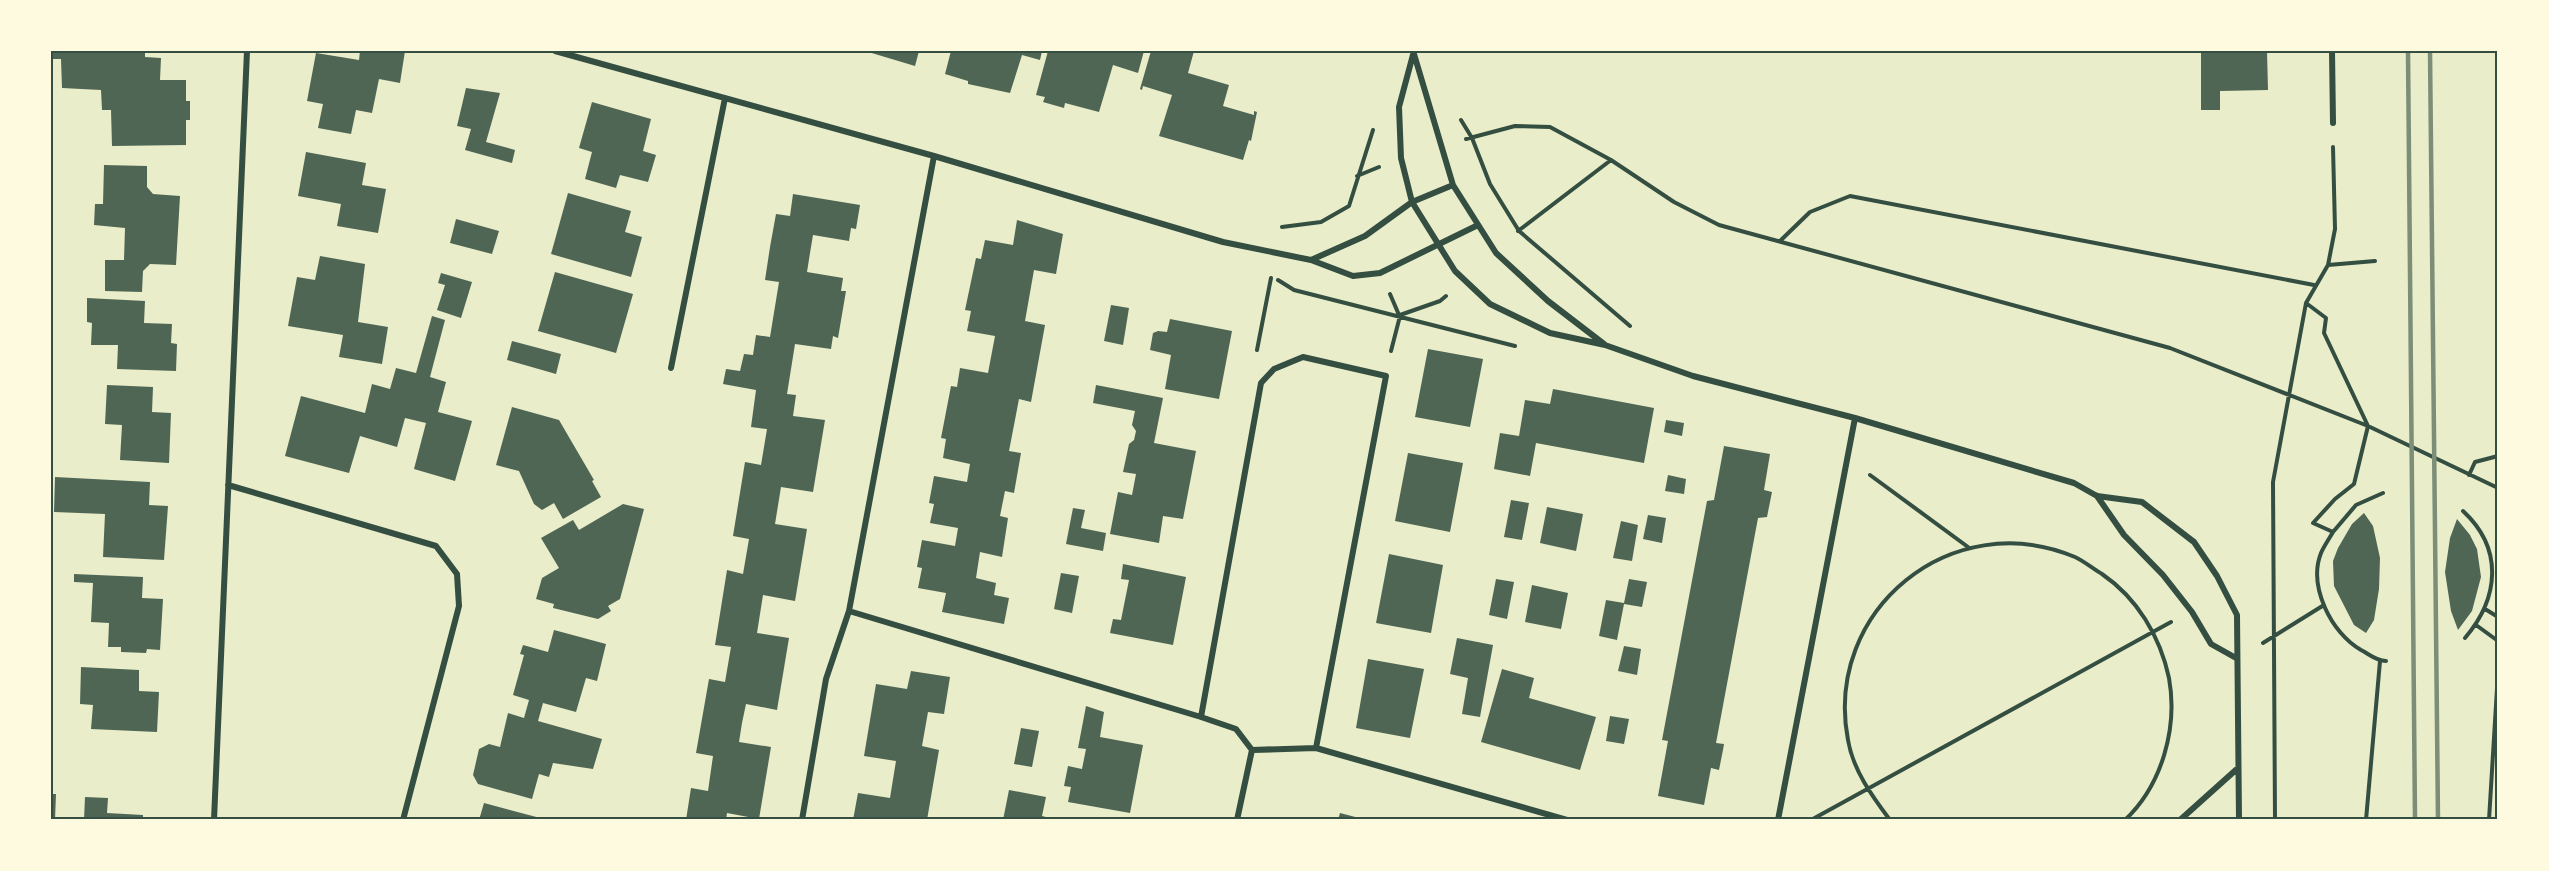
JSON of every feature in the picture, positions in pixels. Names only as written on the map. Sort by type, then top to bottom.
[{"type":"street","points":[[214,820],[247,51]]},
{"type":"street","points":[[555,51],[934,156],[1223,242],[1311,260],[1353,276],[1380,273],[1478,225]]},
{"type":"street","points":[[2332,51],[2332,123]]},
{"type":"street","points":[[1414,52],[1453,185],[1496,253],[1548,301],[1605,345]]},
{"type":"street","points":[[1414,52],[1399,107],[1401,158],[1412,202],[1463,280],[1490,304],[1550,333],[1605,345],[1693,376],[1855,418],[2074,483],[2097,496],[2142,502],[2194,542],[2217,576],[2237,615],[2239,820]]},
{"type":"street","points":[[671,368],[725,98]]},
{"type":"street","points":[[802,820],[826,679],[849,611],[934,156]]},
{"type":"street","points":[[1311,260],[1365,236],[1412,202],[1453,185]]},
{"type":"street","points":[[1201,717],[1261,383],[1274,369],[1303,357],[1386,376],[1316,748]]},
{"type":"street","points":[[1778,820],[1855,418]]},
{"type":"street","points":[[228,485],[436,546],[457,574],[459,606],[403,820]]},
{"type":"street","points":[[2097,496],[2124,535],[2163,574],[2192,612],[2211,644],[2236,658]]},
{"type":"street","points":[[849,611],[1236,729],[1252,750],[1237,820]]},
{"type":"street","points":[[1252,750],[1316,748],[1567,820]]},
{"type":"street","points":[[2180,820],[2238,768]]},
{"type":"path","points":[[2275,820],[2273,482],[2306,303],[2314,285],[2328,265],[2335,229],[2332,123]]},
{"type":"path","points":[[1632,327],[1519,231],[1490,184],[1472,138],[1515,126],[1550,127],[1611,160],[1674,202],[1719,225],[2170,348],[2264,382],[2368,426],[2498,488]]},
{"type":"path","points":[[1519,231],[1611,160]]},
{"type":"path","points":[[1275,229],[1321,222],[1349,206],[1357,176]]},
{"type":"path","points":[[1780,241],[1810,212],[1850,196],[2314,285]]},
{"type":"path","points":[[2328,265],[2375,261]]},
{"type":"path","points":[[1261,383],[1255,357],[1272,276],[1293,290],[1514,346],[1526,346]]},
{"type":"path","points":[[2306,303],[2326,318],[2324,333],[2368,426],[2354,484],[2335,499],[2313,523],[2333,532]]},
{"type":"path","points":[[1386,376],[1400,316]]},
{"type":"path","points":[[2469,475],[2475,462],[2498,456]]},
{"type":"path","points":[[1847,459],[1969,547]]},
{"type":"path","points":[[2383,493],[2356,505],[2333,532],[2320,554],[2319,591],[2324,605],[2345,638],[2380,661],[2386,661]]},
{"type":"path","points":[[2463,510],[2477,526],[2487,544],[2493,586],[2485,609],[2465,638]]},
{"type":"path","points":[[1890,820],[1866,788],[1848,741],[1845,691],[1857,641],[1884,599],[1922,566],[1969,547],[2024,543],[2076,557],[2121,587],[2154,631],[2165,660],[2171,692],[2171,724],[2164,756],[2151,786],[2125,820]]},
{"type":"path","points":[[2236,658],[2275,637],[2324,605]]},
{"type":"path","points":[[2485,609],[2498,617]]},
{"type":"path","points":[[1811,820],[2192,612]]},
{"type":"path","points":[[2476,625],[2498,641]]},
{"type":"path","points":[[2366,820],[2380,661]]},
{"type":"path","points":[[2489,820],[2498,672]]},
{"type":"building","points":[[51,51],[145,51],[145,57],[161,58],[160,80],[186,80],[186,101],[190,101],[190,120],[186,120],[186,145],[112,146],[111,110],[102,110],[101,90],[62,88],[61,59],[51,59]]},
{"type":"building","points":[[360,51],[405,51],[400,83],[379,79],[372,113],[356,110],[351,134],[318,128],[323,104],[307,101],[316,53],[359,60]]},
{"type":"building","points":[[865,51],[919,51],[915,66]]},
{"type":"building","points":[[951,51],[1042,51],[1040,60],[1022,55],[1010,93],[968,84],[968,81],[945,74]]},
{"type":"building","points":[[1048,51],[1144,51],[1138,73],[1113,65],[1099,112],[1065,103],[1064,108],[1043,102],[1045,97],[1036,95]]},
{"type":"building","points":[[1151,51],[1194,51],[1188,73],[1229,85],[1223,106],[1254,115],[1254,111],[1257,112],[1251,141],[1249,140],[1243,160],[1159,136],[1172,95],[1143,86],[1142,90],[1140,89]]},
{"type":"building","points":[[2201,51],[2267,51],[2268,90],[2220,91],[2220,110],[2201,110]]},
{"type":"building","points":[[466,88],[500,93],[486,142],[515,150],[512,163],[465,150],[471,129],[457,126]]},
{"type":"building","points":[[592,102],[651,119],[643,151],[656,155],[648,182],[620,175],[616,188],[585,179],[592,152],[579,148]]},
{"type":"building","points":[[306,152],[366,163],[362,185],[386,189],[378,233],[337,226],[341,204],[298,196]]},
{"type":"building","points":[[104,165],[147,166],[147,187],[153,194],[180,196],[176,265],[150,264],[143,271],[142,292],[105,291],[105,260],[124,260],[125,228],[94,225],[95,204],[103,204]]},
{"type":"building","points":[[568,193],[631,211],[625,232],[642,237],[631,277],[551,254]]},
{"type":"building","points":[[793,194],[860,205],[856,229],[851,228],[849,241],[813,235],[810,253],[807,272],[843,278],[841,291],[846,291],[838,338],[833,336],[831,349],[795,344],[787,394],[796,395],[793,416],[825,420],[813,492],[781,487],[775,524],[807,529],[795,601],[763,595],[757,633],[789,638],[777,710],[746,704],[742,723],[739,742],[771,747],[759,819],[727,813],[726,820],[686,820],[691,788],[708,791],[713,756],[696,753],[709,679],[725,682],[731,647],[715,645],[727,570],[743,574],[749,539],[733,536],[745,462],[761,465],[767,429],[751,427],[756,390],[723,384],[726,369],[740,371],[744,354],[753,355],[756,335],[770,337],[779,282],[765,280],[770,247],[776,214],[790,216]]},
{"type":"building","points":[[456,219],[499,231],[492,254],[450,243]]},
{"type":"building","points":[[1017,220],[1063,234],[1056,274],[1034,270],[1025,321],[1045,325],[1031,402],[1019,399],[1009,451],[1021,453],[1014,493],[1005,491],[1000,516],[1008,518],[1002,557],[980,552],[976,578],[996,583],[994,595],[1009,598],[1004,624],[942,612],[946,593],[918,588],[922,568],[917,567],[922,540],[955,546],[958,528],[930,523],[934,504],[929,503],[934,476],[967,482],[970,464],[943,458],[946,439],[941,438],[951,386],[957,387],[960,368],[988,373],[995,336],[967,331],[971,311],[965,310],[976,258],[981,259],[985,240],[1013,245]]},
{"type":"building","points":[[320,256],[365,264],[358,322],[388,327],[382,364],[339,357],[343,335],[288,326],[297,277],[315,280]]},
{"type":"building","points":[[555,272],[633,294],[616,353],[538,331]]},
{"type":"building","points":[[441,273],[472,282],[461,318],[437,310],[445,285],[438,283]]},
{"type":"building","points":[[87,298],[145,301],[144,323],[172,324],[171,343],[177,344],[176,371],[117,369],[118,345],[91,345],[92,323],[87,322]]},
{"type":"building","points":[[1111,305],[1129,308],[1123,345],[1104,341]]},
{"type":"building","points":[[432,316],[445,320],[430,377],[446,382],[438,412],[472,421],[455,481],[414,469],[426,423],[405,418],[397,447],[360,436],[349,473],[285,456],[301,396],[365,413],[372,384],[390,389],[396,368],[416,373]]},
{"type":"building","points":[[1170,319],[1232,331],[1219,399],[1165,389],[1171,355],[1150,350],[1153,333],[1167,332]]},
{"type":"building","points":[[512,341],[561,354],[556,374],[507,360]]},
{"type":"building","points":[[1428,349],[1483,359],[1470,427],[1415,417]]},
{"type":"building","points":[[107,385],[153,387],[152,412],[171,413],[169,463],[120,460],[122,425],[105,424]]},
{"type":"building","points":[[1096,385],[1163,398],[1154,443],[1196,451],[1183,519],[1163,516],[1159,543],[1110,534],[1118,492],[1132,495],[1136,474],[1123,472],[1129,444],[1134,440],[1136,431],[1132,425],[1135,411],[1093,403]]},
{"type":"building","points":[[1553,389],[1654,408],[1644,463],[1536,443],[1530,476],[1494,469],[1500,433],[1519,436],[1525,400],[1550,404]]},
{"type":"building","points":[[512,407],[559,420],[594,480],[592,481],[601,497],[563,519],[554,503],[542,510],[534,504],[519,471],[496,465]]},
{"type":"building","points":[[1666,420],[1684,423],[1682,436],[1664,432]]},
{"type":"building","points":[[1724,446],[1770,454],[1764,490],[1772,492],[1767,517],[1758,518],[1716,743],[1724,744],[1723,750],[1719,770],[1711,768],[1704,805],[1658,796],[1668,741],[1662,740],[1707,501],[1714,500]]},
{"type":"building","points":[[1408,453],[1463,463],[1450,532],[1395,521]]},
{"type":"building","points":[[1668,475],[1686,479],[1684,494],[1665,491]]},
{"type":"building","points":[[55,477],[150,482],[149,505],[168,506],[164,560],[103,557],[105,514],[54,512]]},
{"type":"building","points":[[1511,500],[1529,503],[1522,540],[1504,537]]},
{"type":"building","points":[[623,504],[644,509],[620,599],[608,606],[611,611],[598,619],[553,608],[554,604],[536,599],[542,578],[559,568],[541,538],[573,520],[579,530]]},
{"type":"building","points":[[1547,507],[1583,514],[1576,551],[1540,543]]},
{"type":"building","points":[[1073,508],[1085,510],[1081,528],[1106,533],[1103,551],[1066,544]]},
{"type":"building","points":[[2364,513],[2373,526],[2380,558],[2379,589],[2374,620],[2366,633],[2354,625],[2334,586],[2333,561],[2352,524]]},
{"type":"building","points":[[1648,515],[1666,518],[1662,543],[1643,539]]},
{"type":"building","points":[[2457,519],[2470,535],[2477,549],[2481,577],[2472,611],[2458,630],[2451,611],[2445,572],[2450,538]]},
{"type":"building","points":[[1621,521],[1638,525],[1632,561],[1613,558]]},
{"type":"building","points":[[1389,554],[1443,565],[1431,633],[1376,623]]},
{"type":"building","points":[[1123,564],[1186,577],[1173,645],[1110,633],[1113,619],[1121,620],[1129,580],[1121,579]]},
{"type":"building","points":[[1061,573],[1079,576],[1072,613],[1054,609]]},
{"type":"building","points":[[74,574],[143,577],[142,598],[163,599],[160,650],[147,649],[146,653],[121,652],[121,647],[108,647],[109,623],[91,622],[93,583],[74,582]]},
{"type":"building","points":[[1496,579],[1514,582],[1507,619],[1489,615]]},
{"type":"building","points":[[1629,579],[1647,582],[1642,607],[1624,604],[1617,640],[1599,636],[1606,600],[1624,603]]},
{"type":"building","points":[[1532,585],[1568,593],[1561,629],[1525,622]]},
{"type":"building","points":[[554,630],[606,644],[597,681],[586,678],[576,712],[543,703],[538,721],[602,739],[593,769],[553,763],[549,777],[539,774],[532,799],[478,784],[473,775],[479,749],[489,744],[500,747],[508,713],[524,718],[529,700],[513,695],[524,655],[520,654],[523,645],[548,652]]},
{"type":"building","points":[[1457,638],[1493,645],[1480,717],[1462,714],[1468,678],[1450,674]]},
{"type":"building","points":[[1624,646],[1641,649],[1637,675],[1618,671]]},
{"type":"building","points":[[1368,659],[1424,669],[1410,738],[1356,728]]},
{"type":"building","points":[[81,667],[139,670],[139,691],[159,692],[157,732],[91,729],[93,705],[80,704]]},
{"type":"building","points":[[1502,669],[1534,678],[1529,698],[1596,717],[1580,770],[1481,742]]},
{"type":"building","points":[[911,671],[950,677],[944,714],[928,712],[922,746],[939,750],[927,820],[853,820],[858,793],[890,798],[896,761],[864,756],[876,684],[907,689]]},
{"type":"building","points":[[1086,706],[1104,712],[1100,737],[1143,745],[1130,813],[1068,802],[1071,787],[1064,786],[1068,766],[1082,769],[1086,749],[1078,748]]},
{"type":"building","points":[[1610,716],[1629,719],[1624,744],[1606,741]]},
{"type":"building","points":[[1021,728],[1039,731],[1032,767],[1014,764]]},
{"type":"building","points":[[1009,790],[1046,797],[1042,816],[1058,820],[1003,820]]},
{"type":"building","points":[[51,794],[56,794],[55,820],[51,820]]},
{"type":"building","points":[[85,797],[108,798],[107,813],[143,815],[143,820],[84,820]]},
{"type":"building","points":[[484,803],[544,819],[544,820],[479,820]]},
{"type":"building","points":[[1340,813],[1363,819],[1363,820],[1338,820]]},
{"type":"railway","points":[[2408,51],[2415,820]]},
{"type":"railway","points":[[2430,51],[2438,820]]}]
